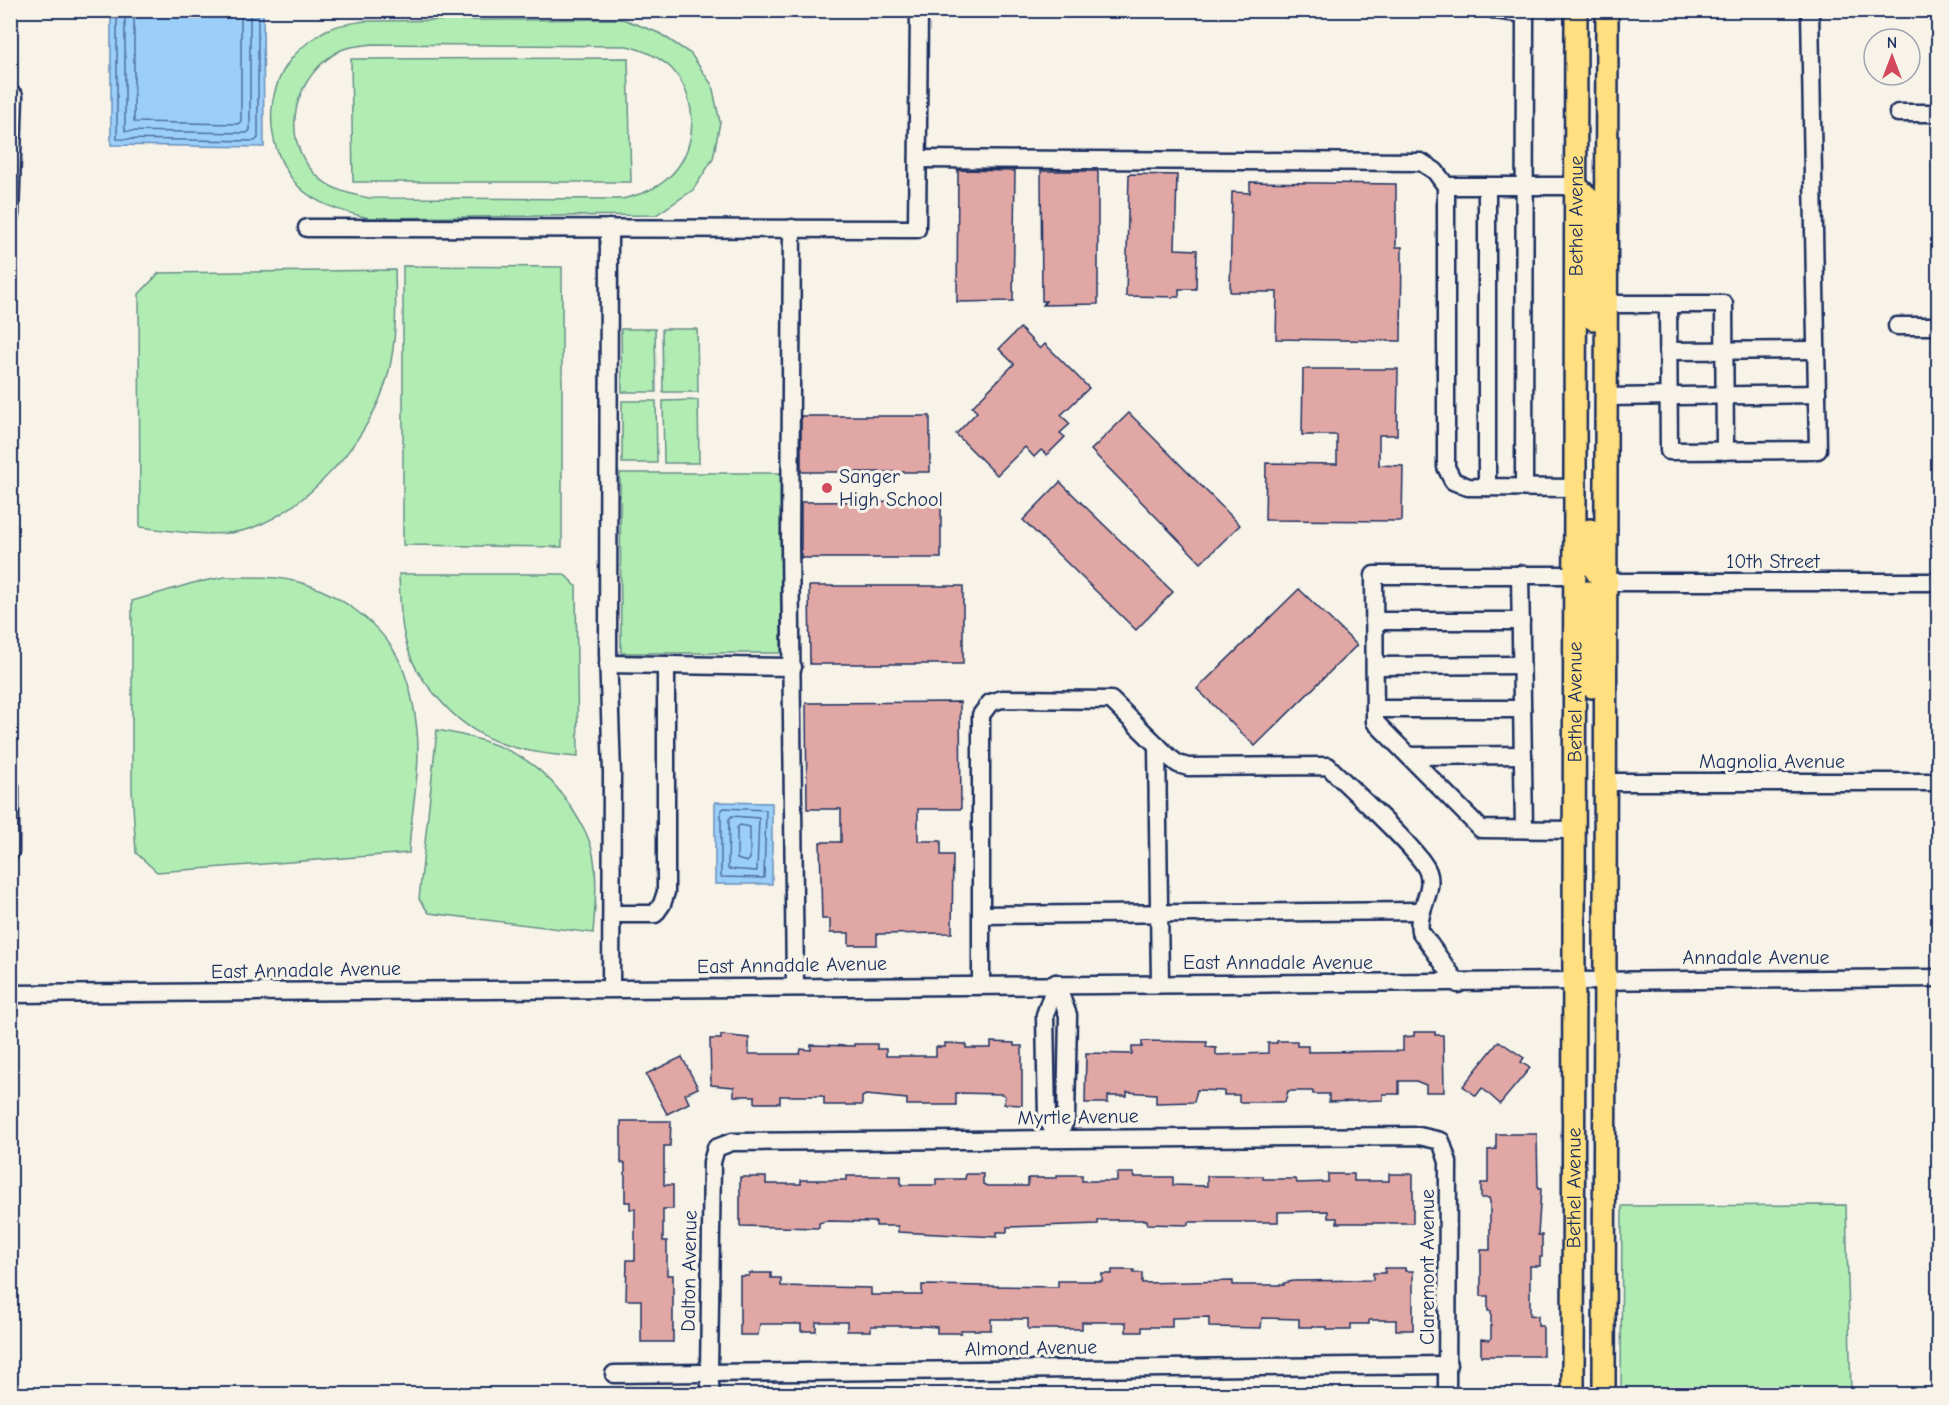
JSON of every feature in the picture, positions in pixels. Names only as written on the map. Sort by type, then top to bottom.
[{"type":"main road","name":"Bethel Avenue","points":[[1572,1395],[1576,830],[1576,10]]},
{"type":"main road","name":"Bethel Avenue","points":[[1604,1395],[1607,10]]},
{"type":"main road","points":[[1576,186],[1589,198],[1592,207],[1593,350],[1607,393]]},
{"type":"main road","points":[[1576,372],[1590,432],[1592,564],[1597,576],[1607,582]]},
{"type":"main road","points":[[1576,575],[1589,594],[1594,719],[1606,776]]},
{"type":"street","points":[[307,228],[917,228],[919,10]]},
{"type":"street","points":[[1495,10],[1525,14],[1524,487]]},
{"type":"street","points":[[1668,304],[1669,451],[1818,450],[1810,10]]},
{"type":"street","points":[[10,215],[12,96]]},
{"type":"street","points":[[1898,113],[1938,113]]},
{"type":"street","points":[[918,159],[1421,162],[1435,171],[1446,186],[1446,467],[1453,481],[1468,488],[1576,488]]},
{"type":"street","points":[[1446,186],[1576,186]]},
{"type":"street","points":[[1486,186],[1487,488]]},
{"type":"street","points":[[609,228],[608,664],[611,988]]},
{"type":"street","points":[[792,228],[790,542],[795,986]]},
{"type":"street","points":[[1607,304],[1724,304],[1725,451]]},
{"type":"street","points":[[1897,326],[1938,326]]},
{"type":"street","points":[[1668,351],[1816,350]]},
{"type":"street","points":[[1607,393],[1668,397],[1817,394]]},
{"type":"street","points":[[1520,574],[1524,830]]},
{"type":"street","points":[[1576,575],[1374,576],[1375,722],[1481,830],[1576,830]]},
{"type":"street","name":"10th Street","points":[[1607,582],[1938,582]]},
{"type":"street","points":[[1374,621],[1521,621]]},
{"type":"street","points":[[608,664],[793,667]]},
{"type":"street","points":[[612,914],[655,914],[666,892],[666,665]]},
{"type":"street","points":[[1375,666],[1521,665]]},
{"type":"street","points":[[981,984],[981,715],[990,703],[1002,699],[1111,700],[1178,765],[1188,767],[1328,766],[1417,855],[1429,872],[1428,890],[1421,911],[1420,931],[1458,984]]},
{"type":"street","points":[[1375,709],[1522,709]]},
{"type":"street","points":[[1157,745],[1160,983]]},
{"type":"street","points":[[1409,756],[1522,755]]},
{"type":"street","name":"Magnolia Avenue","points":[[1606,776],[1938,782]]},
{"type":"street","points":[[10,787],[11,852]]},
{"type":"street","points":[[982,915],[1421,911]]},
{"type":"street","name":"Annadale Avenue","points":[[1574,981],[1938,978]]},
{"type":"street","name":"East Annadale Avenue","points":[[10,993],[1056,983],[1458,984],[1574,981]]},
{"type":"street","points":[[1056,983],[1046,1015],[1047,1118],[1057,1138]]},
{"type":"street","name":"Myrtle Avenue","points":[[716,1148],[732,1142],[1057,1138],[1419,1136],[1442,1141]]},
{"type":"street","name":"Claremont Avenue","points":[[1442,1141],[1448,1162],[1447,1395]]},
{"type":"street","name":"Dalton Avenue","points":[[711,1395],[709,1373],[711,1162],[716,1148]]},
{"type":"street","name":"Almond Avenue","points":[[614,1374],[1448,1365]]},
{"type":"green space","points":[[623,19],[659,33],[691,54],[712,85],[720,122],[713,159],[693,190],[656,215],[369,218],[331,207],[305,193],[286,169],[277,150],[272,131],[275,91],[294,55],[310,41],[333,27],[365,21]],"holes":[[[373,44],[627,46],[651,54],[672,69],[687,94],[692,124],[686,154],[678,167],[658,186],[635,196],[622,199],[369,198],[327,184],[315,174],[303,158],[297,141],[295,124],[297,106],[303,89],[325,60],[341,50]]]},
{"type":"green space","points":[[628,58],[631,182],[353,182],[351,59]]},
{"type":"green space","points":[[403,266],[562,267],[562,547],[403,545]]},
{"type":"green space","points":[[395,270],[396,310],[393,349],[388,375],[380,398],[353,445],[316,487],[272,519],[237,532],[210,534],[140,527],[139,294],[159,273]]},
{"type":"green space","points":[[621,329],[655,329],[656,392],[622,392]]},
{"type":"green space","points":[[662,329],[697,329],[698,392],[663,392]]},
{"type":"green space","points":[[698,400],[699,463],[664,463],[663,401]]},
{"type":"green space","points":[[622,401],[656,401],[657,463],[622,463]]},
{"type":"green space","points":[[620,473],[780,473],[781,653],[621,653]]},
{"type":"green space","points":[[399,574],[564,574],[576,586],[578,757],[537,753],[501,743],[484,736],[453,714],[425,682],[411,659],[402,623]]},
{"type":"green space","points":[[225,577],[285,579],[310,585],[356,610],[382,634],[392,648],[408,683],[417,730],[418,765],[409,853],[157,872],[136,853],[132,789],[132,601],[193,583]]},
{"type":"green space","points":[[437,730],[477,739],[512,752],[543,773],[556,787],[587,834],[591,847],[596,883],[593,933],[429,913],[419,899]]},
{"type":"green space","points":[[1846,1205],[1851,1394],[1621,1394],[1622,1206]]},
{"type":"water","points":[[111,11],[263,11],[264,147],[111,145]]},
{"type":"water","points":[[715,802],[772,803],[772,884],[715,884]]},
{"type":"building","points":[[958,170],[1015,171],[1013,301],[957,302]]},
{"type":"building","points":[[1041,171],[1098,171],[1098,304],[1043,305],[1046,301],[1042,301]]},
{"type":"building","points":[[1129,174],[1177,175],[1175,249],[1197,250],[1196,289],[1179,289],[1179,297],[1126,296]]},
{"type":"building","points":[[1250,182],[1396,184],[1396,247],[1402,247],[1401,341],[1276,339],[1277,292],[1230,292],[1232,192],[1250,193]]},
{"type":"building","points":[[1020,328],[1040,349],[1045,344],[1089,388],[1061,415],[1070,424],[1060,433],[1065,437],[1047,455],[1041,450],[1034,457],[1025,447],[997,475],[956,434],[977,412],[972,407],[1014,364],[999,349]]},
{"type":"building","points":[[1303,369],[1398,369],[1397,435],[1379,435],[1379,465],[1403,466],[1402,521],[1265,520],[1266,463],[1337,464],[1337,435],[1302,435]]},
{"type":"building","points":[[1129,413],[1240,525],[1201,563],[1091,450]]},
{"type":"building","points":[[801,416],[930,416],[930,472],[801,472]]},
{"type":"building","points":[[1060,482],[1173,592],[1136,630],[1023,520]]},
{"type":"building","points":[[941,501],[941,558],[801,558],[801,502]]},
{"type":"building","points":[[809,586],[963,586],[963,664],[810,664]]},
{"type":"building","points":[[1299,589],[1357,645],[1255,746],[1197,689]]},
{"type":"building","points":[[960,702],[961,809],[918,809],[918,841],[941,841],[941,855],[953,855],[952,933],[877,934],[877,945],[849,945],[849,933],[830,933],[830,919],[822,919],[820,842],[841,842],[841,809],[807,809],[806,703]]},
{"type":"building","points":[[1414,1032],[1435,1032],[1435,1035],[1443,1035],[1444,1092],[1426,1092],[1426,1085],[1416,1081],[1399,1081],[1399,1094],[1383,1094],[1383,1100],[1329,1102],[1329,1094],[1313,1094],[1313,1091],[1288,1091],[1285,1102],[1239,1102],[1239,1095],[1224,1095],[1224,1091],[1197,1090],[1194,1102],[1156,1103],[1156,1094],[1127,1092],[1127,1096],[1108,1096],[1108,1103],[1085,1103],[1086,1053],[1132,1054],[1132,1047],[1142,1047],[1142,1041],[1207,1042],[1206,1047],[1216,1048],[1216,1055],[1268,1053],[1268,1043],[1277,1043],[1277,1041],[1297,1041],[1297,1046],[1308,1046],[1308,1052],[1403,1051],[1403,1037],[1414,1036]]},
{"type":"building","points":[[721,1035],[749,1038],[749,1054],[800,1054],[801,1049],[811,1050],[811,1045],[877,1044],[877,1049],[886,1049],[886,1056],[936,1056],[936,1047],[945,1047],[945,1043],[966,1044],[966,1048],[991,1048],[991,1042],[1014,1043],[1014,1046],[1022,1046],[1022,1105],[1004,1104],[1005,1096],[1002,1094],[956,1093],[956,1105],[907,1105],[907,1099],[866,1095],[862,1097],[862,1105],[824,1105],[822,1096],[780,1096],[780,1103],[755,1103],[755,1096],[734,1096],[734,1087],[711,1085],[710,1039],[721,1039]]},
{"type":"building","points":[[1499,1041],[1524,1058],[1521,1062],[1530,1068],[1500,1104],[1482,1088],[1476,1096],[1463,1086]]},
{"type":"building","points":[[682,1057],[698,1088],[685,1094],[689,1103],[667,1114],[646,1074]]},
{"type":"building","points":[[621,1121],[671,1121],[670,1146],[664,1146],[664,1185],[673,1185],[673,1209],[663,1209],[663,1241],[667,1241],[667,1275],[673,1275],[673,1342],[641,1342],[641,1300],[626,1300],[627,1260],[635,1260],[635,1209],[630,1209],[630,1202],[625,1202],[625,1163],[621,1163]]},
{"type":"building","points":[[1496,1134],[1537,1134],[1538,1189],[1541,1189],[1538,1235],[1542,1235],[1542,1257],[1540,1257],[1540,1266],[1530,1266],[1530,1315],[1538,1316],[1538,1326],[1543,1326],[1543,1356],[1481,1356],[1481,1339],[1490,1340],[1491,1337],[1491,1311],[1488,1311],[1488,1296],[1481,1296],[1481,1250],[1490,1250],[1490,1201],[1489,1198],[1481,1198],[1481,1183],[1488,1183],[1488,1150],[1496,1149]]},
{"type":"building","points":[[1117,1173],[1134,1173],[1134,1177],[1173,1177],[1173,1185],[1207,1186],[1207,1176],[1263,1176],[1263,1179],[1296,1179],[1297,1183],[1328,1182],[1328,1174],[1354,1174],[1354,1181],[1389,1181],[1389,1174],[1413,1174],[1413,1223],[1337,1223],[1337,1218],[1328,1218],[1328,1211],[1278,1212],[1278,1222],[1188,1222],[1188,1225],[1147,1224],[1147,1220],[1098,1220],[1098,1224],[1007,1227],[1007,1232],[997,1232],[997,1237],[898,1232],[898,1226],[876,1226],[876,1222],[826,1221],[819,1223],[819,1228],[740,1226],[740,1177],[766,1177],[766,1184],[801,1184],[801,1180],[847,1180],[847,1176],[901,1176],[901,1185],[936,1185],[936,1179],[965,1179],[966,1174],[983,1174],[983,1184],[987,1186],[1028,1186],[1028,1178],[1057,1178],[1057,1175],[1082,1175],[1082,1181],[1117,1181]]},
{"type":"building","points":[[1385,1268],[1405,1268],[1405,1271],[1413,1271],[1413,1330],[1396,1330],[1396,1320],[1369,1320],[1369,1324],[1351,1324],[1351,1330],[1327,1330],[1327,1327],[1299,1327],[1299,1319],[1262,1318],[1261,1328],[1209,1327],[1209,1317],[1172,1318],[1172,1327],[1142,1327],[1142,1332],[1126,1332],[1126,1323],[1123,1322],[1082,1322],[1082,1329],[1028,1329],[1028,1319],[991,1319],[991,1330],[961,1330],[961,1333],[937,1333],[937,1327],[922,1326],[871,1326],[871,1331],[847,1331],[847,1322],[816,1322],[816,1331],[801,1331],[801,1324],[760,1324],[758,1335],[740,1335],[740,1276],[749,1276],[749,1273],[771,1273],[771,1278],[781,1278],[781,1286],[871,1288],[871,1295],[922,1295],[922,1285],[1058,1287],[1058,1281],[1102,1281],[1102,1274],[1112,1274],[1112,1270],[1134,1270],[1134,1273],[1142,1273],[1142,1283],[1233,1281],[1233,1285],[1284,1285],[1284,1283],[1293,1281],[1373,1280],[1373,1273],[1385,1273]]},
{"type":"place","name":"Sanger High School","points":[[827,488]]}]
